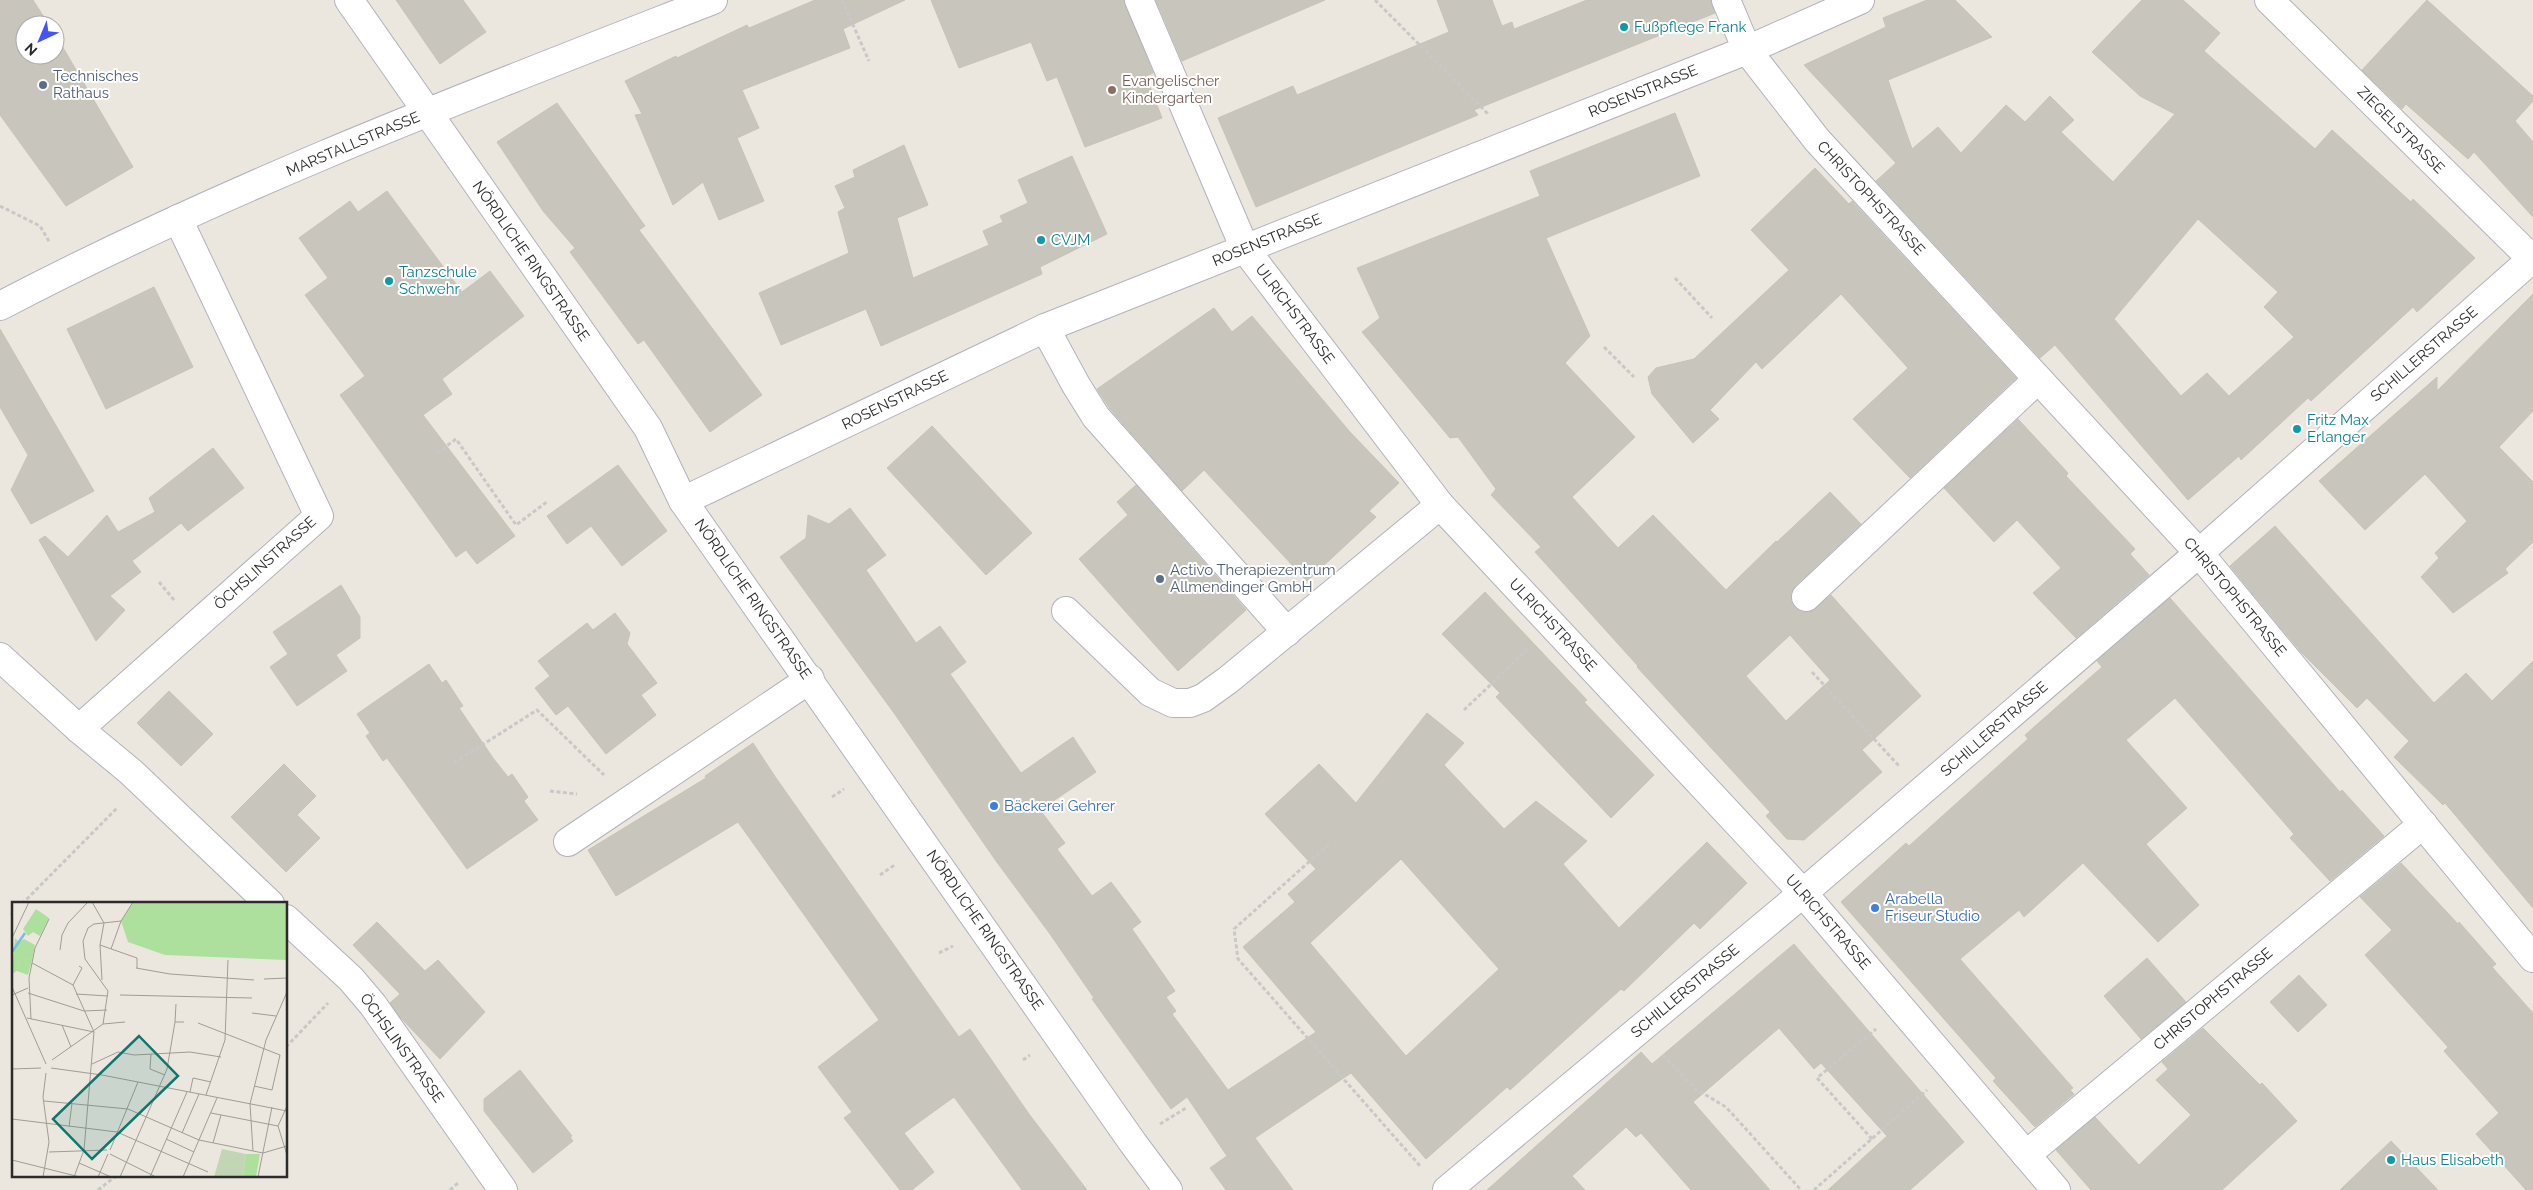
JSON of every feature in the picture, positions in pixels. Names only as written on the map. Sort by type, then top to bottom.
[{"type":"street","name":"NÖRDLICHE RINGSTRASSE","points":[[349,0],[648,428],[683,501],[810,678],[1133,1143],[1168,1190]]},
{"type":"street","name":"MARSTALLSTRASSE","points":[[0,306],[67,271],[178,219],[428,113],[713,0]]},
{"type":"street","name":"ULRICHSTRASSE","points":[[1139,0],[1245,249],[1440,504],[1803,892],[2056,1190]]},
{"type":"street","name":"CHRISTOPHSTRASSE","points":[[1726,0],[1747,50],[1817,140],[2199,552],[2533,958]]},
{"type":"street","name":"ROSENSTRASSE","points":[[683,501],[1045,328],[1747,50],[1860,0]]},
{"type":"street","name":"ZIEGELSTRASSE","points":[[2269,0],[2533,259]]},
{"type":"street","name":"ÖCHSLINSTRASSE","points":[[79,729],[319,516],[178,219]]},
{"type":"street","name":"SCHILLERSTRASSE","points":[[1447,1190],[1922,790],[2199,552],[2533,259]]},
{"type":"street","points":[[1045,328],[1096,417],[1287,632]]},
{"type":"street","points":[[1806,597],[2038,379]]},
{"type":"street","points":[[1066,611],[1150,692],[1173,703],[1190,703],[1203,698],[1287,632],[1440,504]]},
{"type":"street","points":[[0,658],[79,729],[131,772],[141,784],[268,902]]},
{"type":"street","points":[[568,842],[810,678]]},
{"type":"street","name":"CHRISTOPHSTRASSE","points":[[2026,1155],[2423,824]]},
{"type":"street","name":"ÖCHSLINSTRASSE","points":[[288,921],[351,979],[373,1005],[503,1190]]},
{"type":"path","points":[[842,0],[869,61]]},
{"type":"path","points":[[1375,0],[1516,142]]},
{"type":"path","points":[[0,206],[40,226],[67,271]]},
{"type":"path","points":[[1675,278],[1712,318]]},
{"type":"path","points":[[1604,346],[1634,377]]},
{"type":"path","points":[[437,453],[456,439],[516,525],[548,501]]},
{"type":"path","points":[[1464,710],[1553,626]]},
{"type":"path","points":[[1812,672],[1922,790]]},
{"type":"path","points":[[454,763],[537,710],[630,800]]},
{"type":"path","points":[[24,902],[141,784]]},
{"type":"path","points":[[1329,844],[1234,929],[1238,959],[1422,1168]]},
{"type":"path","points":[[288,1045],[351,979]]},
{"type":"path","points":[[1872,1139],[1817,1078],[1901,1008]]},
{"type":"path","points":[[1639,1029],[1694,1088],[1726,1107],[1801,1190]]},
{"type":"path","points":[[1814,1190],[1951,1068]]},
{"type":"path","points":[[98,1190],[113,1178]]},
{"type":"building","name":"Technisches Rathaus","points":[[0,0],[33,0],[43,15],[15,15],[15,65],[65,65],[65,51],[133,167],[66,206],[0,115]]},
{"type":"building","points":[[396,0],[463,0],[486,32],[440,64]]},
{"type":"building","points":[[815,0],[905,0],[843,29],[850,48],[742,90],[759,128],[737,138],[764,201],[719,220],[703,182],[673,205],[635,115],[642,114],[625,81],[747,25],[749,28]]},
{"type":"building","points":[[931,0],[1124,0],[1153,73],[1146,76],[1162,118],[1085,147],[1057,77],[1047,81],[1031,42],[959,68]]},
{"type":"building","points":[[1156,0],[1325,0],[1182,61]]},
{"type":"building","points":[[1437,0],[1492,0],[1502,26],[1512,22],[1514,29],[1587,0],[1711,0],[1715,13],[1474,110],[1478,115],[1256,207],[1218,118],[1293,86],[1297,95],[1449,32]]},
{"type":"building","points":[[1927,0],[1955,0],[1992,37],[1888,80],[1912,149],[1938,127],[1961,153],[2006,105],[2025,122],[2050,96],[2074,120],[2061,132],[2113,182],[2175,114],[2140,96],[2092,52],[2142,0],[2183,0],[2220,33],[2204,51],[2315,149],[2332,130],[2411,202],[2413,199],[2475,258],[2417,312],[2413,307],[2311,401],[2308,398],[2241,460],[2239,456],[2188,500],[2055,345],[2040,358],[1876,181],[1896,163],[1804,65],[1886,27],[1883,18]],"holes":[[[2198,219],[2278,292],[2264,307],[2294,337],[2229,396],[2207,373],[2181,396],[2114,319]]]},
{"type":"building","points":[[2427,0],[2533,96],[2533,101],[2515,121],[2533,142],[2533,217],[2474,152],[2468,159],[2406,104],[2402,109],[2362,70]]},
{"type":"building","points":[[557,103],[645,226],[639,230],[762,395],[710,432],[644,340],[638,344],[570,252],[575,248],[543,211],[497,142]]},
{"type":"building","points":[[1675,113],[1700,176],[1546,238],[1590,336],[1565,363],[1635,437],[1572,497],[1618,548],[1653,515],[1726,590],[1830,492],[1861,524],[1795,586],[1791,593],[1791,601],[1795,608],[1801,612],[1809,612],[1831,595],[1921,696],[1862,750],[1882,772],[1804,840],[1787,839],[1766,816],[1770,812],[1535,552],[1541,547],[1491,495],[1496,489],[1458,437],[1450,438],[1362,332],[1380,318],[1357,268],[1540,196],[1530,171]],"holes":[[[1790,635],[1830,680],[1786,721],[1746,676]]]},
{"type":"building","points":[[904,145],[928,205],[897,218],[913,278],[989,245],[983,231],[1003,222],[1000,216],[1028,203],[1018,180],[1072,156],[1107,234],[1040,267],[1042,274],[881,346],[866,309],[781,345],[759,293],[849,253],[838,212],[845,208],[835,186],[855,177],[853,170]]},
{"type":"building","points":[[1815,168],[1849,204],[1852,201],[2016,378],[1910,478],[1853,419],[1908,368],[1841,294],[1762,369],[1756,362],[1710,410],[1719,419],[1693,443],[1652,394],[1648,377],[1656,368],[1694,359],[1789,270],[1751,230]]},
{"type":"building","points":[[387,191],[462,292],[490,271],[524,316],[442,379],[452,394],[423,415],[515,536],[477,564],[466,550],[456,557],[340,395],[365,376],[305,295],[328,278],[299,238],[350,201],[358,212]]},
{"type":"building","points":[[154,287],[193,367],[106,409],[67,329]]},
{"type":"building","points":[[2533,294],[2533,411],[2499,447],[2533,482],[2533,542],[2505,569],[2508,573],[2453,613],[2421,577],[2439,558],[2435,553],[2467,521],[2425,474],[2365,530],[2319,481],[2437,377],[2437,391]]},
{"type":"building","points":[[1214,308],[1232,332],[1252,316],[1350,432],[1399,483],[1369,511],[1376,517],[1307,581],[1204,470],[1182,491],[1110,409],[1097,389]]},
{"type":"building","points":[[0,329],[94,491],[31,524],[11,490],[28,455],[0,407]]},
{"type":"building","points":[[2018,419],[2068,473],[2066,476],[2135,549],[2130,554],[2149,575],[2076,638],[2033,593],[2061,568],[2017,520],[1994,542],[1944,488]]},
{"type":"building","points":[[932,426],[1032,533],[986,575],[887,468]]},
{"type":"building","points":[[213,448],[244,488],[188,531],[181,523],[132,561],[141,572],[110,596],[125,610],[96,641],[39,540],[45,536],[68,557],[107,515],[118,532],[155,512],[149,498]]},
{"type":"building","points":[[618,465],[667,531],[622,566],[591,526],[567,544],[547,516]]},
{"type":"building","name":"Activo Therapiezentrum Allmendinger GmbH","points":[[1136,485],[1246,610],[1178,671],[1079,559],[1128,515],[1117,502]]},
{"type":"building","points":[[850,508],[886,555],[866,570],[916,643],[940,626],[966,662],[950,674],[1021,773],[1073,737],[1096,772],[1040,810],[1065,843],[1057,849],[1092,896],[1111,882],[1141,922],[1132,929],[1175,991],[1166,997],[1176,1011],[1172,1014],[1228,1090],[1316,1032],[1243,947],[1295,902],[1288,894],[1316,869],[1265,814],[1319,764],[1356,803],[1427,713],[1464,743],[1444,765],[1504,829],[1536,801],[1587,841],[1563,864],[1619,928],[1707,842],[1747,883],[1700,929],[1694,923],[1624,991],[1621,989],[1510,1090],[1507,1087],[1426,1159],[1351,1073],[1255,1138],[1293,1190],[1226,1190],[1210,1168],[1227,1156],[1187,1097],[1171,1109],[1092,999],[1094,998],[1050,934],[996,861],[894,713],[780,557],[806,538],[808,515],[829,524]],"holes":[[[1401,859],[1499,969],[1406,1056],[1310,943]]]},
{"type":"building","points":[[2275,526],[2434,703],[2466,673],[2492,701],[2533,661],[2533,908],[2445,803],[2443,805],[2394,757],[2409,741],[2367,698],[2357,708],[2301,652],[2230,566]]},
{"type":"building","points":[[341,585],[360,617],[360,638],[336,655],[347,671],[297,706],[270,667],[288,654],[273,632]]},
{"type":"building","points":[[1485,592],[1587,700],[1584,702],[1654,775],[1611,818],[1496,697],[1500,693],[1442,634]]},
{"type":"building","points":[[2170,598],[2340,792],[2342,790],[2384,836],[2330,881],[2290,838],[2294,834],[2175,698],[2126,740],[2187,808],[2146,844],[2199,905],[2158,942],[2083,863],[2024,917],[2019,910],[1960,959],[2073,1088],[2070,1090],[2074,1094],[2035,1127],[1993,1081],[1996,1078],[1841,902],[1906,843],[1909,846],[2028,739],[2025,735],[2102,667],[2097,661]]},
{"type":"building","points":[[615,613],[630,633],[627,644],[657,683],[641,695],[656,715],[606,754],[568,706],[556,715],[535,688],[550,676],[538,661],[587,623],[593,630]]},
{"type":"building","points":[[429,664],[442,683],[446,680],[463,706],[459,708],[493,758],[508,777],[512,774],[528,797],[524,801],[538,820],[467,869],[387,758],[383,761],[366,736],[370,733],[357,714]]},
{"type":"building","points":[[169,691],[213,734],[181,766],[137,723]]},
{"type":"building","points":[[753,743],[959,1037],[970,1029],[1029,1114],[1087,1190],[1022,1190],[954,1097],[904,1133],[934,1172],[912,1190],[900,1190],[844,1118],[852,1112],[818,1067],[879,1020],[738,822],[616,896],[588,850],[706,778],[705,776]]},
{"type":"building","points":[[284,764],[316,796],[297,815],[320,838],[286,872],[231,817]]},
{"type":"building","points":[[2401,863],[2458,924],[2459,922],[2496,964],[2492,967],[2533,1013],[2533,1190],[2526,1190],[2476,1134],[2499,1113],[2444,1051],[2448,1047],[2365,955],[2392,930],[2360,897]]},
{"type":"building","points":[[377,922],[425,971],[438,960],[485,1012],[440,1059],[400,1017],[390,1003],[400,994],[353,945]]},
{"type":"building","points":[[1794,944],[1964,1142],[1910,1190],[1828,1190],[1887,1136],[1821,1063],[1814,1069],[1779,1028],[1693,1102],[1770,1190],[1691,1190],[1641,1133],[1636,1137],[1626,1127],[1572,1176],[1585,1190],[1487,1190],[1641,1052],[1652,1064]]},
{"type":"building","points":[[2147,958],[2186,1002],[2141,1039],[2104,996]]},
{"type":"building","points":[[2299,975],[2327,1005],[2298,1032],[2270,1002]]},
{"type":"building","points":[[2203,1028],[2260,1085],[2262,1083],[2297,1121],[2222,1190],[2091,1190],[2056,1150],[2095,1117],[2139,1165],[2191,1115],[2156,1080],[2168,1069],[2162,1062]]},
{"type":"building","points":[[520,1070],[572,1136],[570,1137],[573,1141],[533,1173],[484,1111],[484,1099]]},
{"type":"building","name":"Haus Elisabeth","points":[[2391,1141],[2438,1190],[2340,1190]]},
{"type":"place","name":"Fußpflege Frank","points":[[1624,27]]},
{"type":"place","name":"Technisches Rathaus","points":[[43,85]]},
{"type":"place","name":"Evangelischer Kindergarten","points":[[1112,90]]},
{"type":"place","name":"CVJM","points":[[1041,240]]},
{"type":"place","name":"Tanzschule Schwehr","points":[[389,281]]},
{"type":"place","name":"Fritz Max Erlanger","points":[[2297,429]]},
{"type":"place","name":"Activo Therapiezentrum Allmendinger GmbH","points":[[1160,579]]},
{"type":"place","name":"Bäckerei Gehrer","points":[[994,806]]},
{"type":"place","name":"Arabella Friseur Studio","points":[[1875,908]]},
{"type":"place","name":"Haus Elisabeth","points":[[2391,1160]]}]
